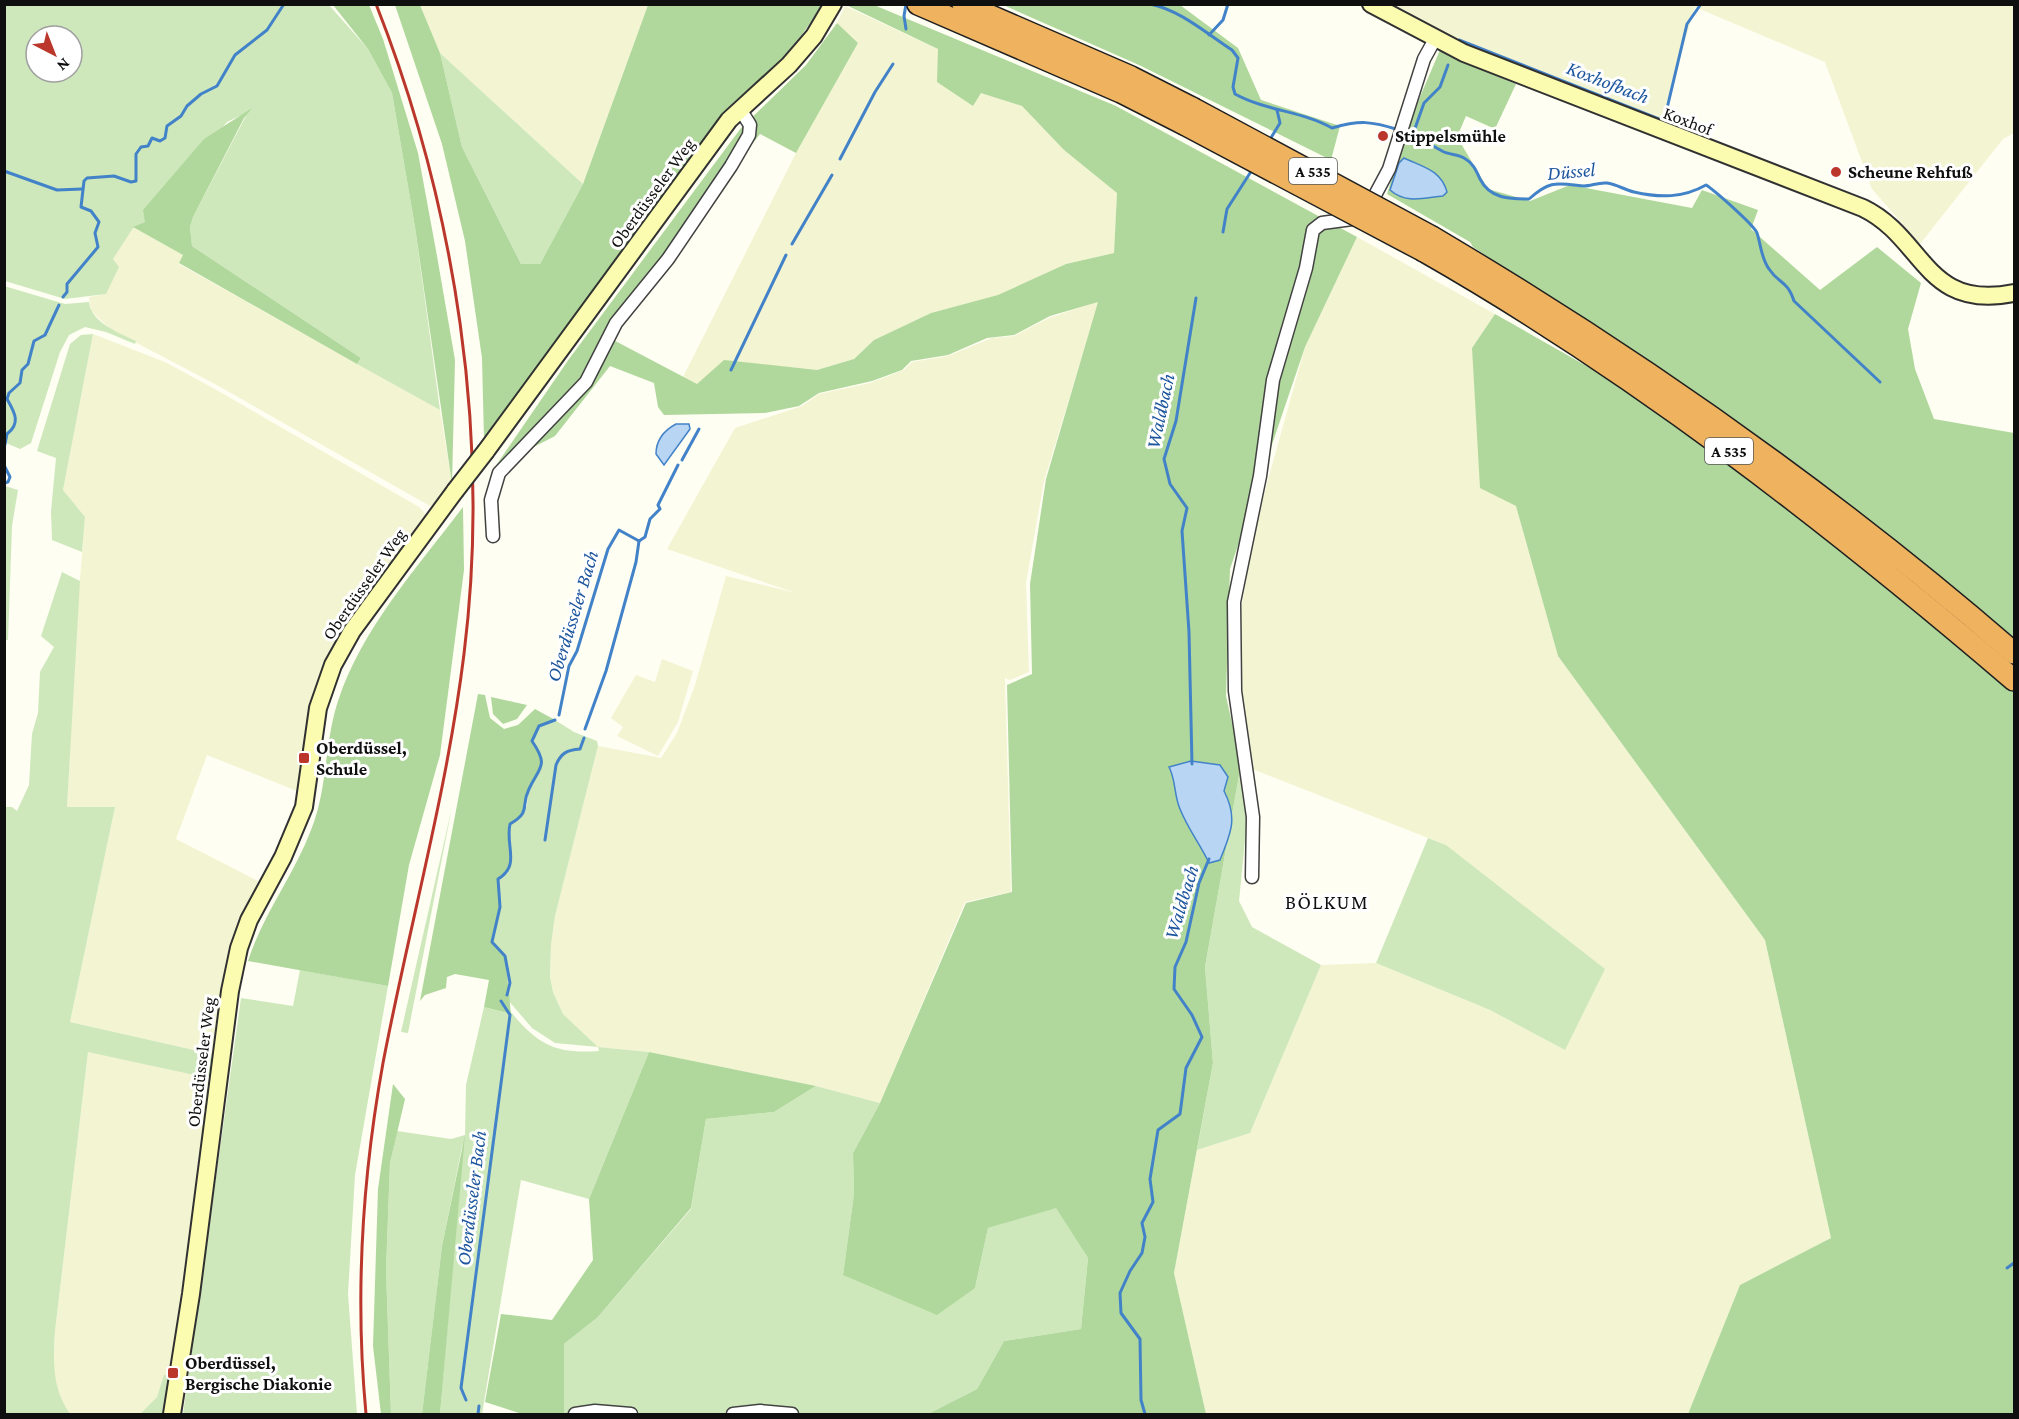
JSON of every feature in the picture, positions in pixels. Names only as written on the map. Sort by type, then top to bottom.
[{"type":"highway","name":"A 535","points":[[918,4],[1048,50]]},
{"type":"highway","name":"A 535","points":[[963,4],[1048,50],[1188,116],[1428,244],[1535,298],[1716,420],[1935,585],[2014,653]]},
{"type":"highway","name":"A 535","points":[[1428,244],[1705,433],[1929,608],[2014,680]]},
{"type":"street","name":"Koxhof","points":[[1371,4],[1435,39],[1644,124],[1863,208],[1884,221],[1935,277],[1954,288],[1974,294],[2014,293]]},
{"type":"street","name":"Oberdüsseler Weg","points":[[172,1414],[191,1294],[230,991],[239,948],[252,913],[283,857],[304,807],[318,708],[337,657],[358,623],[713,142],[740,109],[789,65],[814,36],[833,5]]},
{"type":"street","points":[[1252,877],[1253,817],[1235,691],[1234,602],[1260,476],[1273,380],[1315,226],[1352,219],[1365,210],[1389,169],[1424,59],[1435,39]]},
{"type":"street","points":[[493,536],[491,500],[499,473],[586,382],[616,323],[668,259],[724,176],[749,135],[750,125],[740,109]]},
{"type":"street","points":[[575,1414],[595,1411],[631,1414]]},
{"type":"street","points":[[733,1414],[760,1411],[792,1414]]},
{"type":"green space","points":[[5,5],[329,5],[368,49],[392,93],[415,227],[440,410],[357,364],[361,358],[192,246],[190,227],[193,217],[248,112],[227,122],[145,222],[133,228],[113,259],[119,267],[106,294],[65,299],[5,281]]},
{"type":"green space","points":[[333,5],[369,5],[383,39],[418,153],[455,360],[452,484],[415,227],[392,93],[368,49]]},
{"type":"green space","points":[[395,5],[420,5],[440,53],[462,147],[521,264],[540,264],[583,184],[648,5],[823,5],[788,54],[732,104],[703,140],[484,439],[482,358],[465,241],[442,144]]},
{"type":"green space","points":[[420,5],[648,5],[583,184],[440,53]]},
{"type":"green space","points":[[846,5],[874,5],[1116,106],[1357,237],[1305,347],[1230,569],[1226,696],[1241,764],[1205,967],[1213,1063],[1174,1273],[1206,1414],[928,1414],[977,1389],[1004,1341],[1081,1329],[1088,1258],[1056,1208],[988,1228],[975,1288],[937,1315],[843,1275],[854,1194],[853,1153],[880,1103],[966,903],[1012,892],[1007,685],[1032,674],[1030,584],[1046,479],[1098,302],[1050,316],[1014,335],[987,338],[948,355],[911,361],[902,370],[872,381],[819,393],[799,406],[765,413],[664,415],[658,407],[654,383],[610,366],[555,436],[495,467],[569,359],[741,128],[806,65],[837,23],[858,43],[796,153],[760,134],[602,334],[697,384],[724,360],[817,370],[854,359],[874,340],[931,313],[998,295],[1066,264],[1114,253],[1117,193],[1064,150],[1022,106],[981,93],[973,106],[937,82],[938,49]]},
{"type":"green space","points":[[1003,5],[1180,5],[1238,48],[1261,100],[1340,126],[1331,160],[1139,65]]},
{"type":"green space","points":[[1392,5],[2014,5],[2014,133],[2003,139],[1920,244],[1872,189],[1825,62],[1695,7],[1660,125],[1448,37]]},
{"type":"green space","points":[[845,6],[938,49],[973,106],[981,92],[1022,106],[1064,150],[1117,193],[1114,253],[1066,264],[999,295],[931,313],[874,340],[854,359],[817,370],[787,369],[697,384],[683,377],[796,153],[858,43],[837,23]]},
{"type":"green space","points":[[1440,50],[1516,84],[1495,129],[1466,116],[1457,137],[1488,189],[1530,201],[1570,185],[1692,208],[1702,190],[1758,210],[1751,229],[1820,290],[1877,247],[1921,283],[1908,329],[1915,369],[1934,419],[2014,433],[2014,641],[1722,412],[1629,348],[1473,247],[1470,242],[1387,194],[1408,125]]},
{"type":"green space","points":[[440,53],[583,184],[540,264],[521,264],[462,147]]},
{"type":"green space","points":[[252,108],[244,118],[193,217],[190,227],[192,246],[361,358],[357,364],[179,263],[183,255],[133,227],[145,222],[143,210],[204,139]]},
{"type":"green space","points":[[133,227],[183,255],[179,264],[440,410],[452,484],[435,506],[430,506],[215,384],[110,329],[91,311],[89,297],[106,294],[113,259]]},
{"type":"green space","points":[[1357,237],[1495,314],[1472,348],[1558,656],[1765,940],[1831,1238],[1740,1285],[1688,1414],[1206,1414],[1174,1273],[1197,1150],[1250,1133],[1321,965],[1376,963],[1490,1010],[1565,1050],[1446,845],[1252,769],[1239,673],[1242,605],[1253,534],[1305,347]]},
{"type":"green space","points":[[4,286],[65,304],[89,302],[95,316],[101,321],[136,341],[135,344],[106,332],[85,327],[69,335],[60,352],[31,443],[20,449],[6,443],[5,451]]},
{"type":"green space","points":[[1099,301],[1044,481],[1026,583],[1029,672],[1010,680],[1005,678],[1011,892],[965,902],[880,1103],[816,1086],[649,1052],[598,1047],[563,1014],[553,992],[550,977],[555,916],[598,746],[661,758],[677,733],[695,685],[726,576],[796,593],[667,549],[735,428],[802,406],[819,394],[870,383],[904,370],[912,362],[948,356],[992,338],[1014,336],[1049,318]]},
{"type":"green space","points":[[1495,314],[1613,381],[1698,441],[1869,570],[2014,693],[2014,1414],[1688,1414],[1740,1285],[1831,1238],[1765,940],[1558,656],[1516,506],[1480,488],[1472,348]]},
{"type":"green space","points":[[93,334],[165,362],[213,388],[419,507],[425,513],[426,518],[349,626],[307,753],[302,753],[297,791],[207,755],[176,839],[262,883],[216,1055],[70,1022],[115,807],[67,807],[77,616],[85,517],[63,490]]},
{"type":"green space","points":[[93,334],[63,490],[85,517],[82,552],[52,540],[51,512],[56,458],[37,451],[70,344],[81,335]]},
{"type":"green space","points":[[5,486],[18,490],[12,526],[8,640],[4,640]]},
{"type":"green space","points":[[463,507],[464,570],[440,755],[409,865],[388,986],[248,961],[262,927],[311,830],[320,798],[330,733],[348,674],[361,648],[392,600]]},
{"type":"green space","points":[[62,572],[80,581],[67,807],[115,807],[70,1022],[216,1055],[213,1079],[88,1052],[54,1342],[57,1384],[70,1414],[5,1414],[5,807],[12,807],[17,811],[29,785],[32,734],[38,713],[40,672],[54,647],[41,636]]},
{"type":"green space","points":[[662,659],[693,671],[678,722],[658,756],[617,736],[623,727],[611,718],[636,675],[655,682]]},
{"type":"green space","points":[[478,694],[485,695],[490,718],[504,729],[518,725],[535,709],[555,720],[539,726],[532,741],[540,756],[541,765],[529,789],[524,811],[509,824],[511,861],[505,873],[498,879],[500,907],[492,942],[505,956],[511,1014],[484,1007],[489,980],[455,974],[447,977],[446,988],[425,995],[420,1001]]},
{"type":"green space","points":[[491,697],[527,705],[517,719],[503,724],[493,714]]},
{"type":"green space","points":[[555,720],[574,732],[597,741],[598,746],[555,916],[550,977],[553,992],[563,1014],[598,1047],[555,1043],[532,1028],[508,1000],[507,968],[492,942],[500,907],[498,879],[508,873],[507,837],[510,824],[527,806],[528,790],[541,767],[542,760],[532,741],[539,726]]},
{"type":"green space","points":[[1241,764],[1252,769],[1239,901],[1252,927],[1321,965],[1250,1133],[1197,1150],[1213,1063],[1205,967]]},
{"type":"green space","points":[[452,807],[408,1033],[401,1032]]},
{"type":"green space","points":[[1428,838],[1446,845],[1605,969],[1565,1050],[1490,1010],[1376,963]]},
{"type":"green space","points":[[300,970],[388,986],[355,1175],[348,1294],[357,1414],[183,1414],[241,998],[293,1006]]},
{"type":"green space","points":[[484,1007],[510,1014],[510,1011],[539,1039],[559,1049],[584,1052],[599,1051],[598,1047],[649,1052],[589,1199],[521,1180],[482,1414],[440,1414],[463,1142],[442,1246],[422,1414],[391,1414],[386,1270],[390,1163],[397,1131],[451,1139],[465,1135],[466,1085]]},
{"type":"green space","points":[[88,1051],[213,1079],[171,1376],[164,1376],[157,1397],[140,1414],[70,1414],[60,1400],[53,1372],[55,1331]]},
{"type":"green space","points":[[649,1052],[816,1086],[774,1112],[706,1119],[691,1208],[598,1317],[564,1344],[564,1414],[522,1414],[485,1402],[501,1314],[552,1320],[593,1260],[589,1199]]},
{"type":"green space","points":[[393,1084],[405,1099],[390,1163],[386,1270],[391,1414],[381,1414],[373,1346],[378,1189]]},
{"type":"green space","points":[[816,1086],[880,1103],[853,1153],[854,1194],[843,1275],[975,1288],[988,1228],[1056,1207],[1088,1258],[1081,1329],[1004,1341],[977,1389],[928,1414],[564,1414],[564,1344],[598,1317],[691,1209],[706,1119],[774,1112]]},
{"type":"green space","points":[[465,1135],[440,1414],[422,1414],[442,1246]]},
{"type":"green space","points":[[164,1375],[169,1375],[167,1414],[140,1414],[157,1397]]},
{"type":"water","points":[[1404,158],[1436,174],[1447,192],[1443,196],[1409,199],[1390,190],[1399,163]]},
{"type":"water","points":[[676,424],[689,424],[690,429],[664,465],[656,454],[657,444],[664,433]]},
{"type":"water","points":[[1191,761],[1220,765],[1228,777],[1224,791],[1231,809],[1230,833],[1220,860],[1209,863],[1180,809],[1169,767]]},
{"type":"waterway","points":[[63,297],[67,292],[67,284],[98,247],[95,233],[99,222],[91,211],[81,207],[84,181],[87,178],[114,176],[131,182],[136,181],[136,154],[141,147],[148,146],[152,138],[160,141],[165,138],[167,126],[181,116],[187,106],[201,94],[217,86],[235,55],[267,30],[284,4]]},
{"type":"waterway","name":"Oberdüsseler Bach","points":[[906,4],[904,16],[906,29]]},
{"type":"waterway","name":"Düssel","points":[[1150,4],[1172,11],[1232,50],[1238,58],[1233,87],[1235,94],[1259,104],[1309,118],[1332,128],[1366,123],[1399,130]]},
{"type":"waterway","points":[[1209,35],[1223,20],[1228,4]]},
{"type":"waterway","name":"Koxhofbach","points":[[1459,40],[1664,121],[1687,24],[1701,4]]},
{"type":"waterway","name":"Oberdüsseler Bach","points":[[840,159],[875,92],[893,64]]},
{"type":"waterway","name":"Koxhofbach","points":[[1413,134],[1424,103],[1440,87],[1448,65]]},
{"type":"waterway","name":"Waldbach","points":[[1269,141],[1280,123],[1277,110]]},
{"type":"waterway","name":"Düssel","points":[[1405,132],[1467,160],[1489,191],[1508,198],[1529,199],[1554,184],[1584,186],[1607,183],[1634,192],[1662,196],[1680,195],[1706,185],[1754,229],[1766,265],[1789,289],[1794,301],[1880,382]]},
{"type":"waterway","name":"Waldbach","points":[[1223,232],[1227,209],[1252,170]]},
{"type":"waterway","points":[[4,171],[57,190],[82,189]]},
{"type":"waterway","name":"Oberdüsseler Bach","points":[[792,244],[832,175]]},
{"type":"waterway","name":"Oberdüsseler Bach","points":[[731,370],[786,255]]},
{"type":"waterway","name":"Waldbach","points":[[1192,764],[1189,632],[1182,531],[1187,508],[1170,484],[1164,459],[1176,421],[1196,298]]},
{"type":"waterway","points":[[4,449],[7,434],[15,422],[14,413],[7,399],[9,393],[20,383],[22,370],[28,364],[34,341],[45,335],[59,305]]},
{"type":"waterway","name":"Oberdüsseler Bach","points":[[682,460],[699,429]]},
{"type":"waterway","points":[[4,465],[10,477],[8,482],[4,483]]},
{"type":"waterway","name":"Oberdüsseler Bach","points":[[639,541],[645,537],[650,519],[660,509],[658,505],[678,465]]},
{"type":"waterway","name":"Oberdüsseler Bach","points":[[559,715],[569,666],[577,651],[608,549],[619,530],[639,541]]},
{"type":"waterway","points":[[585,729],[606,671],[636,562],[639,541]]},
{"type":"waterway","name":"Oberdüsseler Bach","points":[[507,995],[510,983],[505,956],[492,942],[500,907],[498,879],[505,874],[511,861],[510,824],[521,816],[529,789],[541,766],[540,756],[532,741],[539,726],[555,720]]},
{"type":"waterway","points":[[545,840],[556,765],[565,753],[580,749],[584,738]]},
{"type":"waterway","name":"Waldbach","points":[[1145,1414],[1141,1400],[1140,1339],[1121,1313],[1120,1293],[1130,1271],[1142,1253],[1145,1237],[1142,1223],[1153,1202],[1150,1179],[1158,1130],[1180,1114],[1186,1068],[1202,1037],[1192,1015],[1174,989],[1175,967],[1186,942],[1199,883],[1209,859]]},
{"type":"waterway","name":"Oberdüsseler Bach","points":[[466,1400],[461,1388],[510,1015],[501,1001]]},
{"type":"waterway","points":[[2007,1268],[2014,1263]]},
{"type":"waterway","name":"Oberdüsseler Bach","points":[[478,1414],[479,1406]]},
{"type":"railway","points":[[366,1414],[361,1282],[362,1238],[370,1150],[383,1063],[438,808],[457,706],[471,572],[473,489],[469,406],[460,324],[446,242],[427,161],[404,81],[376,4]]},
{"type":"place","name":"Stippelsmühle","points":[[1383,136]]},
{"type":"place","name":"Scheune Rehfuß","points":[[1836,172]]},
{"type":"place","name":"Oberdüssel, Schule","points":[[304,758]]},
{"type":"place","name":"Oberdüssel, Bergische Diakonie","points":[[173,1373]]},
{"type":"district","name":"BÖLKUM","points":[[1327,902]]}]
